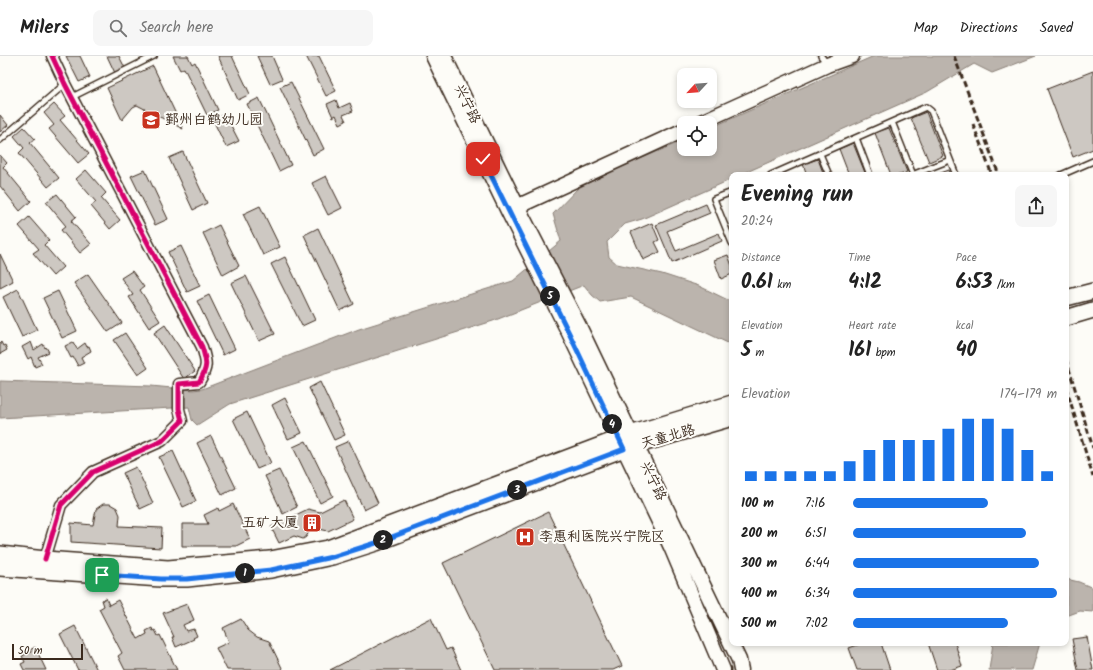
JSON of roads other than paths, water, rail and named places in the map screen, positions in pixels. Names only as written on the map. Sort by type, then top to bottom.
[{"type":"main road","name":"兴宁路","points":[[433,56],[574,330],[627,442],[729,641]]},
{"type":"main road","name":"兴宁路","points":[[444,56],[512,209]]},
{"type":"main road","points":[[713,116],[824,60],[840,56]]},
{"type":"main road","points":[[824,60],[852,56]]},
{"type":"main road","points":[[512,209],[677,133]]},
{"type":"main road","points":[[1069,297],[1093,291]]},
{"type":"main road","points":[[1069,317],[1093,310]]},
{"type":"main road","name":"天童北路","points":[[0,568],[161,579],[187,579],[271,570],[332,557],[376,543],[627,442],[729,404]]},
{"type":"main road","name":"天童北路","points":[[627,442],[729,419]]},
{"type":"main road","name":"兴宁路","points":[[627,442],[671,547],[719,669]]},
{"type":"main road","points":[[0,554],[45,559],[168,568],[270,559],[328,548],[627,442]]},
{"type":"main road","name":"兴宁路","points":[[732,646],[739,660],[741,670]]},
{"type":"street","points":[[45,559],[61,505],[93,472],[162,441],[182,421],[179,409],[179,384],[199,382],[206,371],[206,360],[202,347],[65,84],[52,56]]},
{"type":"lane","points":[[72,97],[154,56]]},
{"type":"lane","points":[[0,140],[65,84]]},
{"type":"lane","points":[[778,172],[926,107],[929,108],[955,172]]},
{"type":"lane","points":[[892,122],[912,172]]},
{"type":"lane","points":[[856,138],[869,172]]},
{"type":"lane","points":[[820,154],[828,172]]},
{"type":"lane","points":[[920,172],[950,160]]},
{"type":"lane","points":[[1068,172],[1093,161]]},
{"type":"lane","points":[[729,193],[714,199],[729,236]]},
{"type":"railway","points":[[954,56],[998,172]]},
{"type":"railway","points":[[973,124],[991,172]]},
{"type":"railway","points":[[1069,369],[1093,448]]},
{"type":"railway","points":[[1069,397],[1093,477]]},
{"type":"place","name":"鄞州白鹤幼儿园","points":[[151,120]]},
{"type":"place","name":"五矿大厦","points":[[312,523]]},
{"type":"place","name":"李惠利医院兴宁院区","points":[[525,537]]}]
